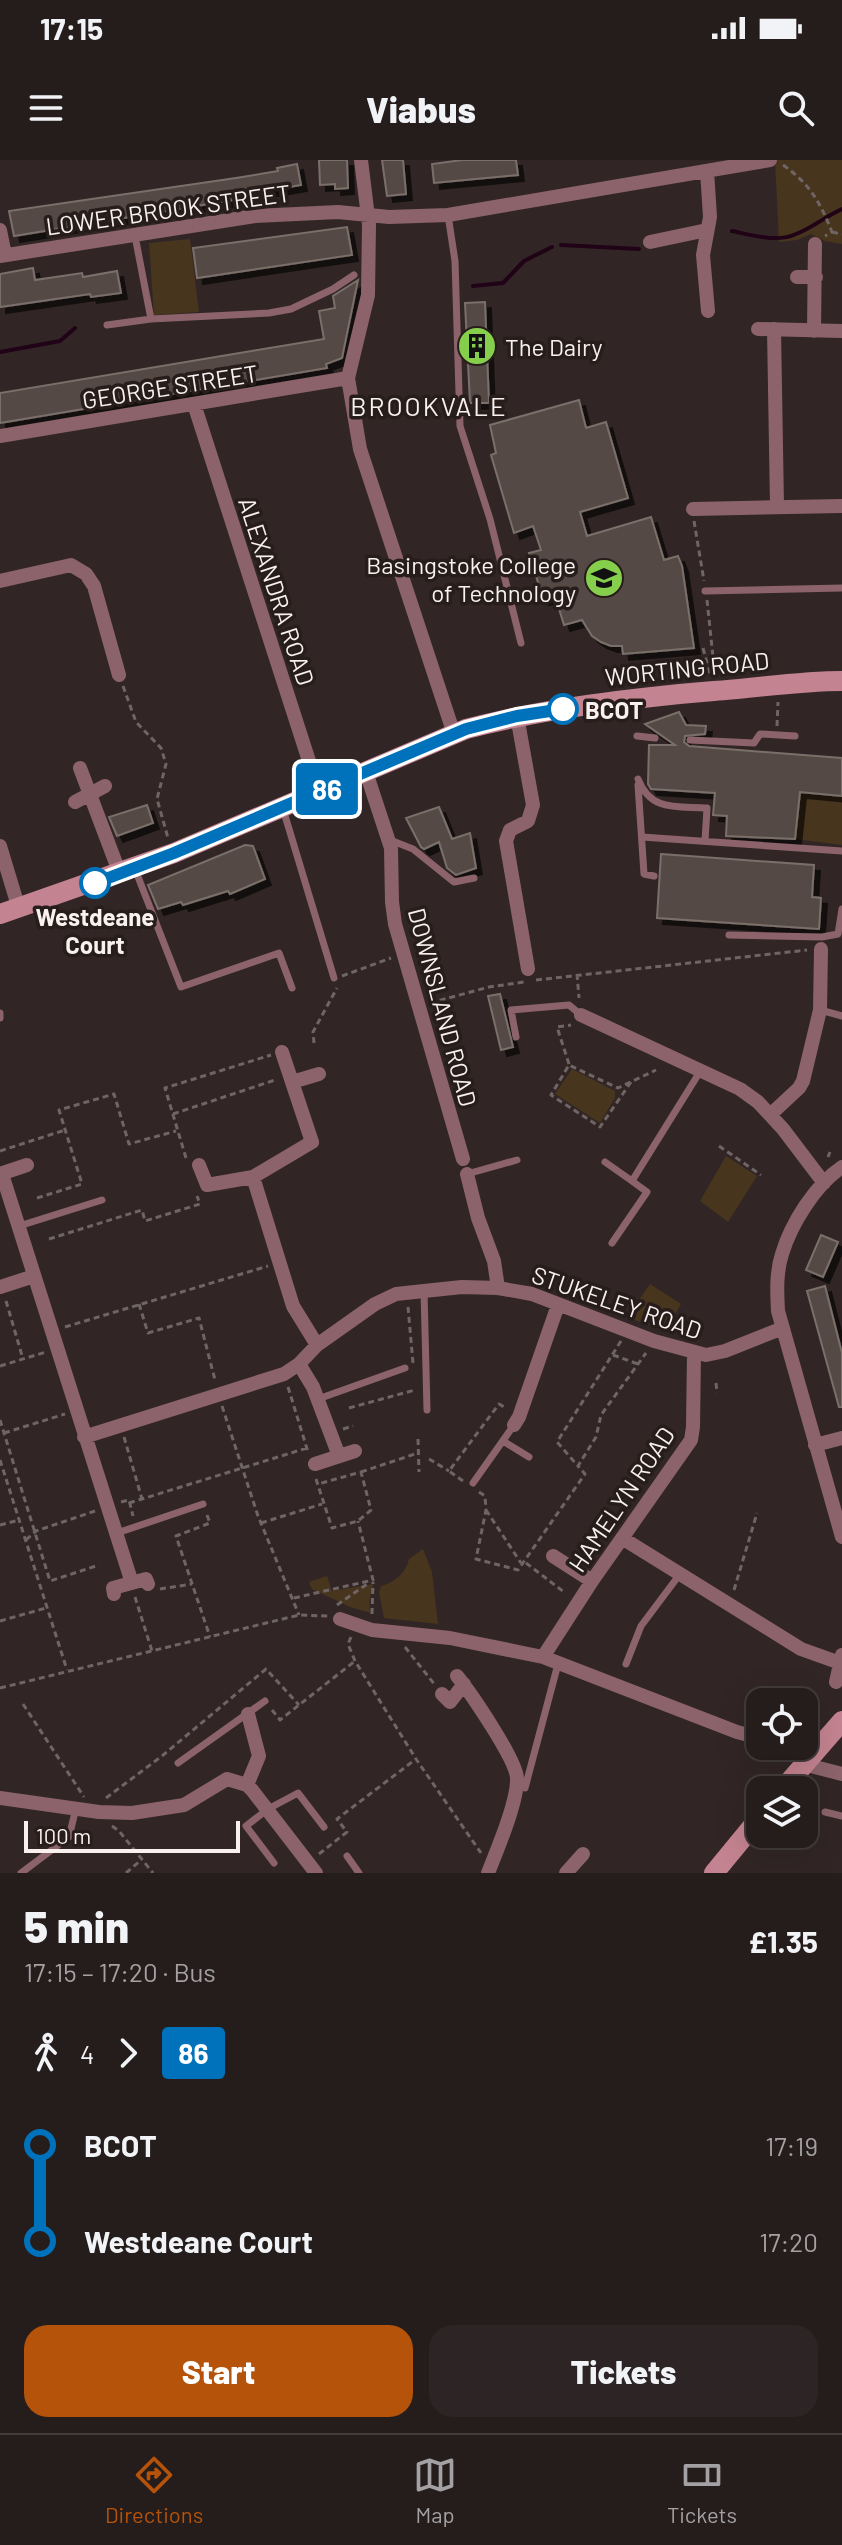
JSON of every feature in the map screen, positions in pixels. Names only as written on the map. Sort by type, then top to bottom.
[{"type":"street","points":[[361,160],[368,214],[368,295],[348,378],[348,391],[360,449],[454,734]]},
{"type":"street","name":"LOWER BROOK STREET","points":[[2,256],[255,216],[307,213],[389,217],[448,215],[770,160]]},
{"type":"street","points":[[707,171],[710,217],[703,255],[708,311]]},
{"type":"street","points":[[0,230],[2,256]]},
{"type":"street","points":[[650,242],[707,230]]},
{"type":"street","points":[[814,331],[815,244]]},
{"type":"street","points":[[797,277],[816,277]]},
{"type":"street","points":[[758,329],[842,331]]},
{"type":"street","points":[[774,329],[777,506]]},
{"type":"street","name":"GEORGE STREET","points":[[0,436],[348,378]]},
{"type":"street","name":"ALEXANDRA ROAD","points":[[194,404],[319,792]]},
{"type":"street","points":[[693,509],[842,506]]},
{"type":"street","points":[[0,581],[71,565],[86,574],[94,586],[119,675]]},
{"type":"street","name":"WORTING ROAD","points":[[9,911],[174,853],[454,734],[517,716],[747,687],[842,681]]},
{"type":"street","points":[[517,716],[533,805],[528,821],[510,830],[506,841],[528,969]]},
{"type":"street","points":[[80,768],[128,871]]},
{"type":"street","name":"DOWNSLAND ROAD","points":[[366,772],[391,848],[395,924],[463,1159]]},
{"type":"street","points":[[75,802],[105,786]]},
{"type":"street","points":[[0,846],[9,911]]},
{"type":"street","points":[[770,1115],[793,1095],[803,1081],[820,1010],[821,949]]},
{"type":"street","points":[[578,1017],[740,1089],[770,1115],[824,1183]]},
{"type":"street","points":[[193,1162],[207,1185],[253,1177],[312,1142],[291,1078],[278,1053]]},
{"type":"street","points":[[291,1078],[319,1074]]},
{"type":"street","points":[[27,1165],[1,1174],[56,1339],[133,1590]]},
{"type":"street","points":[[842,1167],[824,1183],[799,1219],[782,1255],[777,1289],[778,1311],[842,1537]]},
{"type":"street","points":[[467,1174],[478,1218],[494,1261],[498,1288]]},
{"type":"street","points":[[253,1177],[293,1306],[317,1345]]},
{"type":"street","points":[[0,1287],[34,1276]]},
{"type":"street","name":"STUKELEY ROAD","points":[[84,1437],[284,1374],[317,1345],[389,1296],[462,1287],[498,1288],[532,1294],[654,1341],[706,1355],[725,1351],[783,1328]]},
{"type":"street","points":[[516,1421],[558,1305]]},
{"type":"street","name":"HAMELYN ROAD","points":[[543,1657],[691,1440],[694,1353]]},
{"type":"street","points":[[299,1364],[318,1399],[339,1456]]},
{"type":"street","points":[[815,1445],[842,1438]]},
{"type":"street","points":[[315,1469],[355,1451]]},
{"type":"street","points":[[622,1538],[801,1649],[841,1659],[836,1682]]},
{"type":"street","points":[[553,1556],[592,1581]]},
{"type":"street","points":[[114,1594],[113,1588],[133,1590],[146,1579],[152,1587]]},
{"type":"street","points":[[340,1619],[372,1630],[439,1637],[543,1657],[746,1734]]},
{"type":"street","points":[[442,1694],[450,1702],[460,1680],[508,1756],[517,1776],[507,1820],[487,1866]]},
{"type":"street","points":[[247,1785],[259,1756],[248,1714]]},
{"type":"street","points":[[818,1742],[842,1721]]},
{"type":"street","points":[[815,1760],[842,1774]]},
{"type":"street","points":[[0,1798],[132,1813],[184,1805],[227,1779],[247,1785],[312,1868]]},
{"type":"street","points":[[714,1873],[746,1834]]},
{"type":"street","points":[[566,1873],[583,1854]]},
{"type":"lane","points":[[448,215],[455,261],[460,426],[490,519],[521,643]]},
{"type":"lane","points":[[135,234],[151,319]]},
{"type":"lane","points":[[107,325],[291,309],[354,275]]},
{"type":"lane","points":[[705,591],[842,588]]},
{"type":"lane","points":[[690,740],[754,743],[760,734],[795,736]]},
{"type":"lane","points":[[637,736],[655,738]]},
{"type":"lane","points":[[654,876],[644,874],[638,779],[644,795],[656,804],[707,808],[705,841]]},
{"type":"lane","points":[[283,807],[334,978]]},
{"type":"lane","points":[[642,837],[842,851]]},
{"type":"lane","points":[[388,839],[413,849],[454,882],[474,878]]},
{"type":"lane","points":[[128,871],[181,987],[279,953],[292,988]]},
{"type":"lane","points":[[729,935],[822,937],[838,934],[842,909]]},
{"type":"lane","points":[[516,1037],[511,1010],[569,1005],[578,1017]]},
{"type":"lane","points":[[820,1010],[842,1016]]},
{"type":"lane","points":[[632,1181],[701,1070]]},
{"type":"lane","points":[[467,1174],[517,1160]]},
{"type":"lane","points":[[605,1162],[647,1192],[612,1243]]},
{"type":"lane","points":[[19,1226],[102,1200]]},
{"type":"lane","points":[[424,1291],[427,1410]]},
{"type":"lane","points":[[318,1399],[405,1368]]},
{"type":"lane","points":[[473,1483],[516,1421]]},
{"type":"lane","points":[[503,1441],[529,1457]]},
{"type":"lane","points":[[117,1533],[203,1504]]},
{"type":"lane","points":[[626,1664],[641,1626],[680,1574]]},
{"type":"lane","points":[[525,1788],[558,1664]]},
{"type":"lane","points":[[178,1763],[265,1701]]},
{"type":"lane","points":[[274,1863],[246,1826],[268,1809],[298,1793],[324,1827]]},
{"type":"lane","points":[[21,1873],[69,1837],[87,1808]]},
{"type":"lane","points":[[825,1812],[842,1816]]},
{"type":"lane","points":[[347,1856],[359,1873]]},
{"type":"path","points":[[777,160],[798,175],[819,200],[828,222]]},
{"type":"path","points":[[832,232],[842,234]]},
{"type":"path","points":[[693,509],[705,591],[713,682],[703,648]]},
{"type":"path","points":[[119,675],[136,722],[161,748],[166,764],[157,799],[174,853]]},
{"type":"path","points":[[777,725],[778,706]]},
{"type":"path","points":[[426,1004],[489,987],[577,974],[821,949]]},
{"type":"path","points":[[314,1043],[313,1032],[337,992],[338,982],[334,978],[395,957]]},
{"type":"path","points":[[577,974],[578,1017],[574,1025],[557,1027],[569,1065],[618,1088],[656,1070]]},
{"type":"path","points":[[193,1162],[177,1130],[165,1088],[278,1053]]},
{"type":"path","points":[[569,1065],[551,1095],[600,1127],[631,1082]]},
{"type":"path","points":[[173,1114],[291,1078]]},
{"type":"path","points":[[37,1198],[82,1184],[59,1110],[114,1094],[129,1144],[177,1130]]},
{"type":"path","points":[[0,1151],[65,1130]]},
{"type":"path","points":[[719,1146],[761,1175]]},
{"type":"path","points":[[49,1239],[142,1210],[145,1221],[200,1204],[195,1190]]},
{"type":"path","points":[[60,1329],[279,1263]]},
{"type":"path","points":[[0,1287],[23,1359]]},
{"type":"path","points":[[139,1304],[148,1333],[199,1318],[217,1388]]},
{"type":"path","points":[[429,1459],[485,1496],[486,1510],[476,1559],[518,1570],[585,1474],[557,1442],[627,1331]]},
{"type":"path","points":[[578,1466],[596,1437],[601,1415],[654,1341]]},
{"type":"path","points":[[0,1366],[50,1350]]},
{"type":"path","points":[[613,1355],[638,1364]]},
{"type":"path","points":[[136,1527],[129,1501],[307,1448],[284,1374]]},
{"type":"path","points":[[716,1383],[717,1393]]},
{"type":"path","points":[[221,1402],[261,1523],[299,1615]]},
{"type":"path","points":[[449,1471],[499,1404],[516,1421]]},
{"type":"path","points":[[4,1433],[70,1413]]},
{"type":"path","points":[[0,1420],[50,1581],[99,1565]]},
{"type":"path","points":[[120,1426],[142,1499]]},
{"type":"path","points":[[418,1439],[419,1472]]},
{"type":"path","points":[[318,1484],[418,1453]]},
{"type":"path","points":[[0,1460],[68,1671]]},
{"type":"path","points":[[315,1469],[332,1528],[358,1521],[371,1510],[361,1472]]},
{"type":"path","points":[[0,1482],[6,1479]]},
{"type":"path","points":[[261,1523],[323,1503]]},
{"type":"path","points":[[203,1504],[210,1523],[176,1536],[210,1637]]},
{"type":"path","points":[[26,1540],[36,1531],[108,1507]]},
{"type":"path","points":[[486,1510],[524,1564],[564,1592]]},
{"type":"path","points":[[729,1606],[757,1513]]},
{"type":"path","points":[[0,1525],[19,1520]]},
{"type":"path","points":[[358,1521],[373,1580],[372,1630]]},
{"type":"path","points":[[294,1598],[373,1580]]},
{"type":"path","points":[[321,1615],[373,1580]]},
{"type":"path","points":[[152,1587],[192,1584]]},
{"type":"path","points":[[133,1590],[152,1651]]},
{"type":"path","points":[[0,1621],[47,1607]]},
{"type":"path","points":[[0,1688],[299,1615],[340,1619]]},
{"type":"path","points":[[356,1626],[348,1644],[355,1661],[487,1866]]},
{"type":"path","points":[[397,1633],[442,1694]]},
{"type":"path","points":[[265,1701],[280,1720],[355,1661]]},
{"type":"path","points":[[87,1808],[101,1802],[162,1756],[266,1669],[299,1705]]},
{"type":"path","points":[[23,1704],[87,1808],[119,1831],[153,1873]]},
{"type":"path","points":[[312,1868],[347,1832],[337,1819],[416,1759]]},
{"type":"path","points":[[126,1873],[142,1859]]},
{"type":"shaded area","points":[[775,160],[842,160],[842,244],[811,234],[797,240],[779,242]]},
{"type":"shaded area","points":[[190,239],[199,312],[154,315],[149,243]]},
{"type":"shaded area","points":[[785,791],[842,795],[842,845],[795,839],[796,816]]},
{"type":"shaded area","points":[[572,1069],[615,1091],[615,1098],[600,1123],[555,1094]]},
{"type":"shaded area","points":[[726,1156],[757,1176],[728,1222],[700,1201]]},
{"type":"shaded area","points":[[650,1284],[681,1304],[665,1331],[627,1317]]},
{"type":"shaded area","points":[[423,1549],[432,1572],[438,1624],[384,1618],[379,1592],[381,1586],[399,1577],[409,1559]]},
{"type":"shaded area","points":[[327,1576],[332,1591],[373,1584],[369,1603],[371,1613],[312,1589],[309,1582]]},
{"type":"building","points":[[319,160],[347,160],[348,188],[335,189],[335,184],[320,185]]},
{"type":"building","points":[[382,160],[403,160],[406,194],[387,196]]},
{"type":"building","points":[[462,160],[516,160],[518,175],[434,183],[432,164]]},
{"type":"building","points":[[297,164],[301,185],[239,196],[240,199],[14,236],[9,211],[236,178],[278,171],[277,168]]},
{"type":"building","points":[[347,227],[352,255],[197,278],[193,248]]},
{"type":"building","points":[[33,268],[35,280],[117,271],[121,293],[91,297],[90,294],[0,307],[0,274]]},
{"type":"building","points":[[358,280],[342,358],[326,364],[327,368],[0,423],[0,393],[324,339],[319,311],[335,308],[333,296]]},
{"type":"building","name":"The Dairy","points":[[485,302],[489,403],[470,403],[465,303]]},
{"type":"building","points":[[579,400],[586,428],[606,422],[628,498],[580,512],[587,536],[651,517],[664,560],[678,556],[682,566],[694,648],[623,654],[622,646],[611,646],[592,636],[582,620],[564,625],[555,596],[543,599],[529,553],[541,550],[533,526],[514,533],[491,455],[496,453],[490,425]]},
{"type":"building","points":[[679,712],[686,725],[706,726],[705,734],[685,736],[684,742],[689,746],[842,758],[842,796],[800,792],[795,839],[726,836],[727,816],[713,815],[715,793],[651,789],[648,784],[649,745],[675,745],[645,724]]},
{"type":"building","points":[[147,805],[153,823],[117,836],[109,817]]},
{"type":"building","points":[[439,807],[452,839],[470,833],[476,868],[456,875],[447,868],[439,842],[424,849],[421,847],[406,818]]},
{"type":"building","points":[[245,845],[253,846],[265,879],[230,894],[228,891],[158,909],[148,885]]},
{"type":"building","points":[[661,854],[814,865],[812,897],[821,898],[819,929],[657,918]]},
{"type":"building","points":[[500,994],[513,1047],[501,1050],[488,996]]},
{"type":"building","points":[[821,1235],[838,1242],[823,1277],[806,1270]]},
{"type":"building","points":[[825,1286],[842,1353],[842,1407],[839,1407],[807,1291]]},
{"type":"waterway","points":[[732,231],[764,237],[789,237],[842,209]]},
{"type":"waterway","points":[[561,245],[639,249]]},
{"type":"waterway","points":[[473,286],[503,283],[524,261],[552,247]]},
{"type":"waterway","points":[[0,352],[60,341],[75,328]]},
{"type":"bus line","name":"86","points":[[95,883],[174,853],[466,729],[517,716],[563,709]]},
{"type":"place","name":"The Dairy","points":[[477,346]]},
{"type":"place","name":"Basingstoke College of Technology","points":[[604,578]]},
{"type":"place","name":"BCOT","points":[[563,709]]},
{"type":"place","name":"Westdeane Court","points":[[95,883]]},
{"type":"district","name":"BROOKVALE","points":[[429,405]]}]
